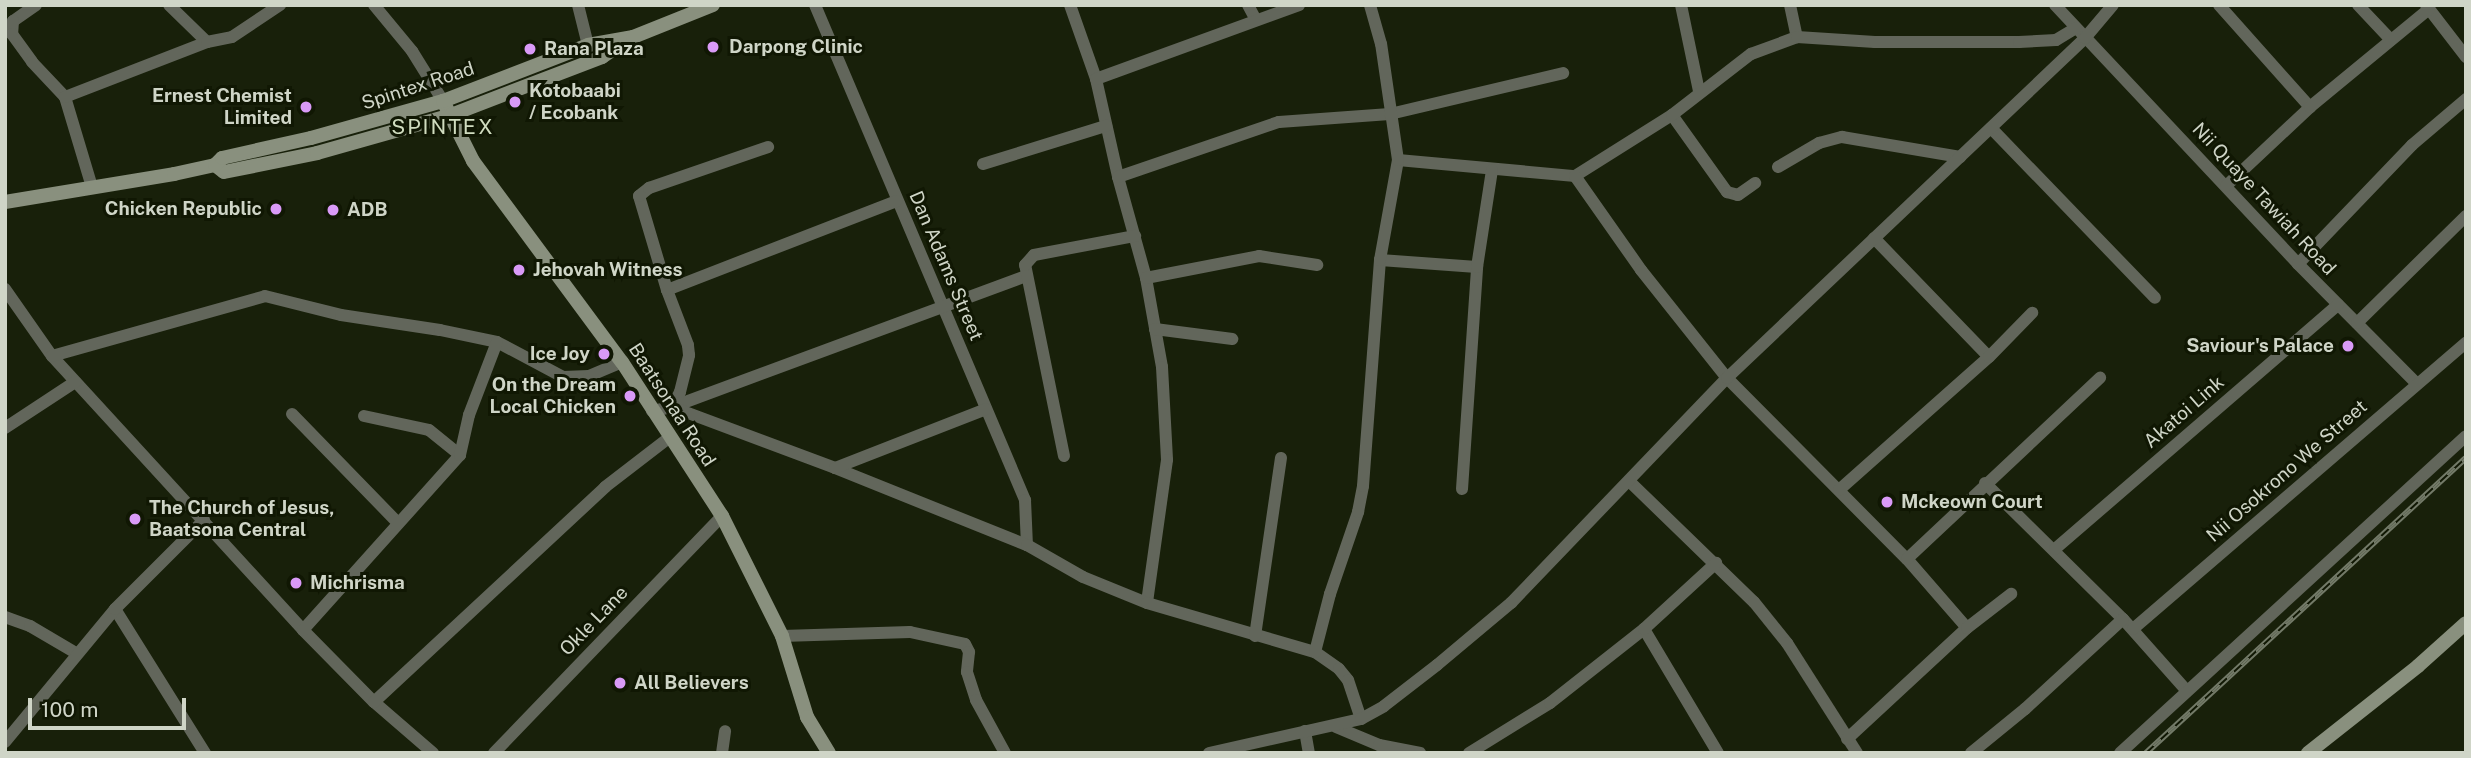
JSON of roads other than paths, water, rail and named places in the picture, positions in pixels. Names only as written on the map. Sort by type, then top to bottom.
[{"type":"main road","name":"Spintex Road","points":[[5,202],[215,165],[222,158],[311,138],[443,101],[588,45],[632,37],[713,5]]},
{"type":"main road","name":"Spintex Road","points":[[215,165],[224,172],[317,153],[451,115],[602,57],[632,37]]},
{"type":"main road","name":"Baatsonaa Road","points":[[443,101],[473,161],[622,362],[722,516],[782,636],[807,717],[829,753]]},
{"type":"main road","points":[[2308,753],[2418,666],[2466,623]]},
{"type":"street","points":[[36,5],[13,21],[12,34],[32,62],[65,97],[92,187]]},
{"type":"street","points":[[169,5],[207,42]]},
{"type":"street","points":[[65,97],[207,42],[244,32],[280,5]]},
{"type":"street","points":[[374,5],[412,51],[443,101]]},
{"type":"street","points":[[578,5],[588,45]]},
{"type":"street","name":"Dan Adams Street","points":[[815,5],[1025,500],[1027,545]]},
{"type":"street","points":[[1070,5],[1096,79],[1118,177],[1146,278],[1162,367],[1168,429],[1167,460],[1147,603]]},
{"type":"street","points":[[1248,5],[1256,20]]},
{"type":"street","points":[[1096,79],[1299,5]]},
{"type":"street","points":[[1315,652],[1330,594],[1359,512],[1380,260],[1398,160],[1381,44],[1370,5]]},
{"type":"street","points":[[1681,5],[1699,92]]},
{"type":"street","points":[[1790,5],[1797,37]]},
{"type":"street","name":"Nii Quaye Tawiah Road","points":[[2055,5],[2298,264],[2417,384]]},
{"type":"street","points":[[1209,753],[1305,731],[1336,727],[1361,719],[1427,673],[1511,603],[1727,378],[1991,128],[2080,33],[2113,5]]},
{"type":"street","points":[[2219,5],[2310,107]]},
{"type":"street","points":[[2358,5],[2391,40]]},
{"type":"street","points":[[2226,186],[2310,107],[2427,7],[2466,57]]},
{"type":"street","points":[[1398,160],[1575,176],[1672,115],[1751,54],[1797,37],[1875,42],[2019,42],[2056,40],[2080,33]]},
{"type":"street","points":[[1118,177],[1279,122],[1390,114],[1563,73]]},
{"type":"street","points":[[2298,264],[2412,145],[2466,99]]},
{"type":"street","points":[[1672,115],[1727,192],[1738,195],[1755,183]]},
{"type":"street","points":[[983,164],[1106,126]]},
{"type":"street","points":[[1991,128],[2155,298]]},
{"type":"street","points":[[1779,167],[1819,144],[1842,137],[1863,138],[1960,157]]},
{"type":"street","points":[[673,407],[680,392],[689,355],[640,205],[642,191],[768,147]]},
{"type":"street","points":[[1462,489],[1477,267],[1492,170]]},
{"type":"street","points":[[1575,176],[1641,270],[1727,378],[1907,559],[1967,628]]},
{"type":"street","points":[[667,290],[896,201]]},
{"type":"street","points":[[2357,323],[2466,216]]},
{"type":"street","points":[[1064,456],[1025,265],[1034,255],[1135,236]]},
{"type":"street","points":[[1874,238],[1989,357]]},
{"type":"street","points":[[1146,278],[1259,256],[1317,265]]},
{"type":"street","points":[[1380,260],[1477,267]]},
{"type":"street","points":[[652,411],[673,407],[1026,276]]},
{"type":"street","points":[[5,289],[52,356],[303,630],[374,702],[433,753]]},
{"type":"street","points":[[52,356],[265,296],[282,298],[341,315],[440,330],[497,342],[563,377],[589,376],[622,362]]},
{"type":"street","name":"Akatoi Link","points":[[2054,549],[2339,305]]},
{"type":"street","points":[[1839,490],[1989,357],[2032,313]]},
{"type":"street","points":[[1155,329],[1233,339]]},
{"type":"street","points":[[303,630],[460,455],[469,415],[497,342]]},
{"type":"street","name":"Nii Osokrono We Street","points":[[2133,629],[2466,343]]},
{"type":"street","points":[[1907,559],[2100,378]]},
{"type":"street","points":[[5,428],[75,382]]},
{"type":"street","points":[[673,407],[1027,545],[1083,577],[1147,603],[1315,652],[1339,669],[1348,680],[1361,719]]},
{"type":"street","points":[[835,468],[986,409]]},
{"type":"street","points":[[292,414],[398,523]]},
{"type":"street","points":[[364,416],[429,430],[460,455]]},
{"type":"street","points":[[2120,753],[2466,436]]},
{"type":"street","points":[[374,702],[605,488],[670,437]]},
{"type":"street","points":[[1255,636],[1281,458]]},
{"type":"street","points":[[1629,481],[1716,563],[1787,643],[1857,753]]},
{"type":"street","points":[[1985,483],[2133,629],[2187,691]]},
{"type":"street","name":"Okle Lane","points":[[494,753],[722,516]]},
{"type":"street","points":[[7,737],[115,609],[204,520]]},
{"type":"street","points":[[1469,753],[1550,704],[1644,629],[1716,563]]},
{"type":"street","points":[[1847,739],[1967,628],[2011,594]]},
{"type":"street","points":[[115,609],[205,753]]},
{"type":"street","points":[[5,617],[30,626],[76,653]]},
{"type":"street","points":[[1970,753],[2025,709],[2123,619]]},
{"type":"street","points":[[1644,629],[1712,751]]},
{"type":"street","points":[[782,636],[910,632],[965,644],[969,652],[967,671],[976,700],[1005,753]]},
{"type":"street","points":[[1336,727],[1379,745],[1420,753]]},
{"type":"street","points":[[722,753],[725,731]]},
{"type":"street","points":[[1305,731],[1309,753]]},
{"type":"street","points":[[1983,741],[1993,753]]},
{"type":"railway","points":[[2146,753],[2466,458]]},
{"type":"place","name":"Darpong Clinic","points":[[713,47]]},
{"type":"place","name":"Rana Plaza","points":[[530,49]]},
{"type":"place","name":"Kotobaabi / Ecobank","points":[[515,102]]},
{"type":"place","name":"Ernest Chemist Limited","points":[[306,107]]},
{"type":"place","name":"Chicken Republic","points":[[276,209]]},
{"type":"place","name":"ADB","points":[[333,210]]},
{"type":"place","name":"Jehovah Witness","points":[[519,270]]},
{"type":"place","name":"Saviour's Palace","points":[[2348,346]]},
{"type":"place","name":"Ice Joy","points":[[604,354]]},
{"type":"place","name":"On the Dream Local Chicken","points":[[630,396]]},
{"type":"place","name":"Mckeown Court","points":[[1887,502]]},
{"type":"place","name":"The Church of Jesus, Baatsona Central","points":[[135,519]]},
{"type":"place","name":"Michrisma","points":[[296,583]]},
{"type":"place","name":"All Believers","points":[[620,683]]},
{"type":"district","name":"SPINTEX","points":[[443,127]]}]
